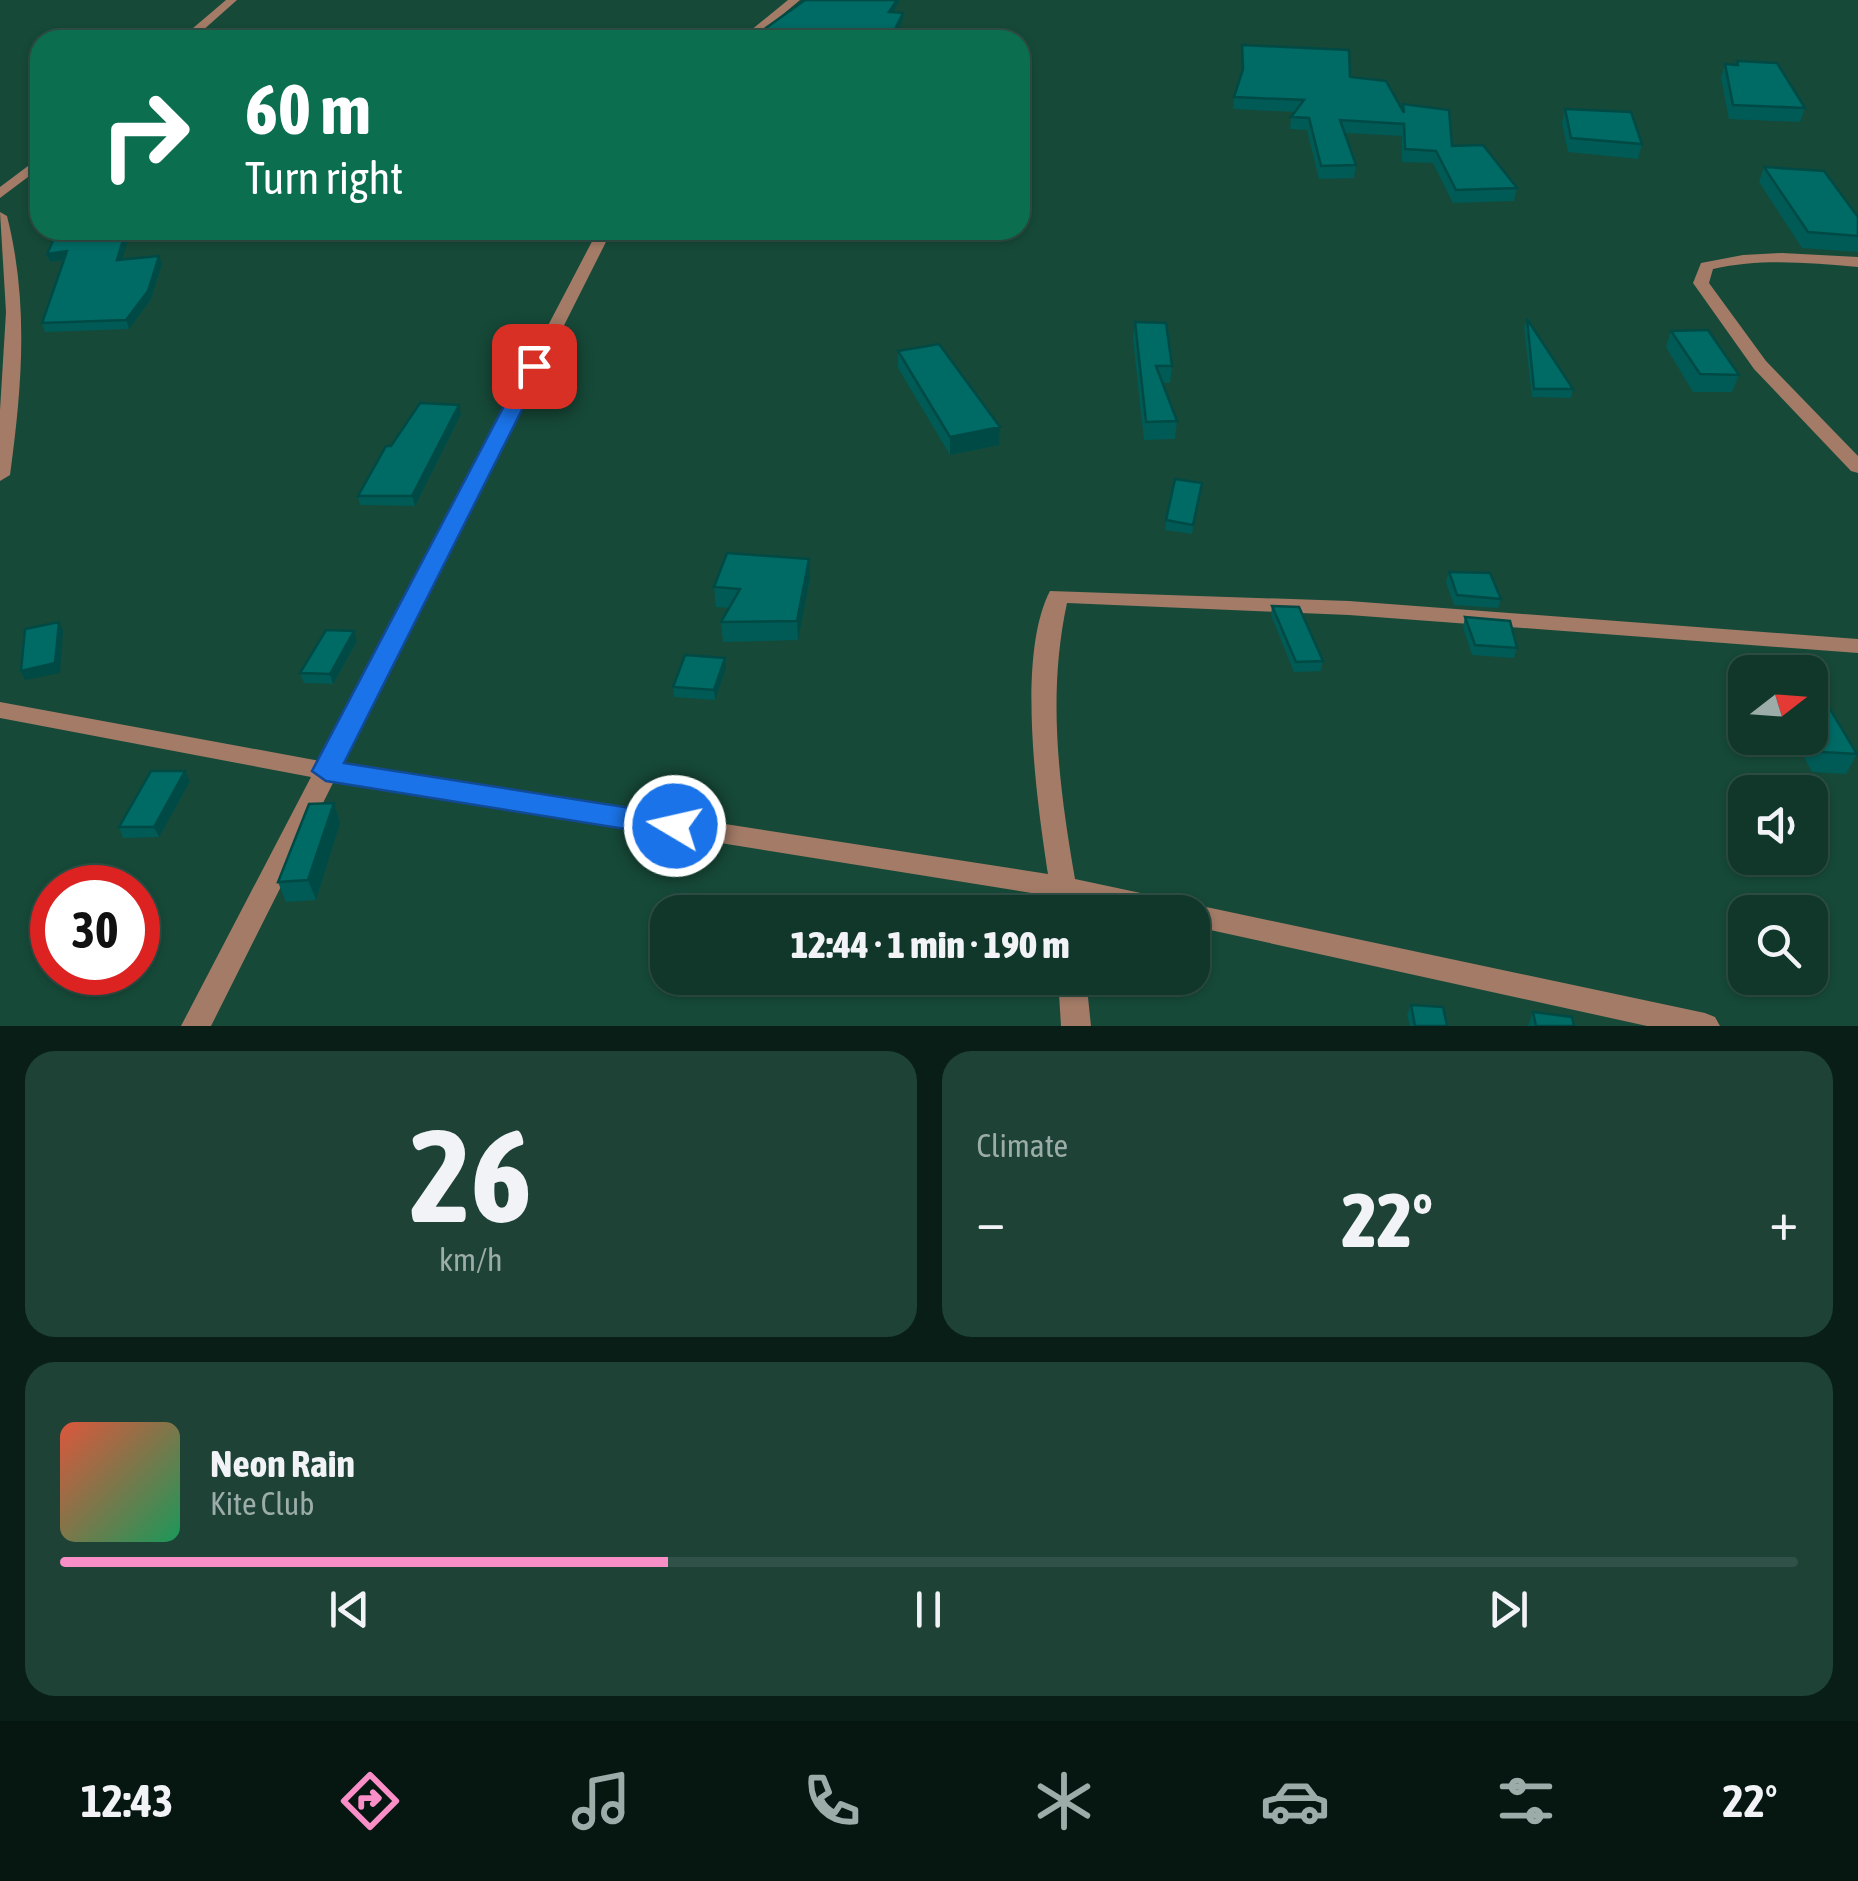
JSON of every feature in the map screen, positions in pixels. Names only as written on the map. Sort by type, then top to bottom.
[{"type":"street","points":[[197,30],[232,0]]},
{"type":"street","points":[[758,30],[795,0]]},
{"type":"street","points":[[0,194],[30,169]]},
{"type":"street","points":[[0,216],[15,278],[10,400],[0,475]]},
{"type":"street","points":[[196,1026],[599,240]]},
{"type":"street","points":[[1858,262],[1803,258],[1722,262],[1706,266],[1701,283],[1760,364],[1858,467]]},
{"type":"street","points":[[1063,895],[1044,769],[1044,646],[1058,596],[1349,608],[1858,646]]},
{"type":"street","points":[[0,710],[1035,895]]},
{"type":"street","points":[[1210,919],[1705,1026]]},
{"type":"street","points":[[1073,995],[1076,1026]]},
{"type":"building","points":[[805,0],[897,0],[889,12],[903,13],[894,30],[763,30]]},
{"type":"building","points":[[1242,45],[1349,50],[1350,77],[1386,81],[1404,113],[1403,104],[1449,110],[1452,146],[1483,145],[1517,188],[1456,190],[1436,151],[1405,149],[1404,124],[1340,120],[1356,165],[1321,166],[1309,118],[1291,117],[1304,100],[1234,97],[1243,69]]},
{"type":"building","points":[[1737,61],[1777,63],[1805,108],[1733,105],[1725,64],[1738,65]]},
{"type":"building","points":[[1565,109],[1631,112],[1642,144],[1571,138]]},
{"type":"building","points":[[1764,167],[1824,171],[1858,217],[1858,236],[1808,232]]},
{"type":"building","points":[[53,240],[123,240],[117,260],[159,256],[148,291],[126,320],[42,323],[67,251],[47,254]]},
{"type":"building","points":[[1527,319],[1573,389],[1534,389]]},
{"type":"building","points":[[1135,322],[1166,323],[1172,366],[1156,366],[1177,421],[1146,422]]},
{"type":"building","points":[[1708,330],[1739,375],[1700,374],[1671,331]]},
{"type":"building","points":[[939,344],[1000,427],[950,437],[898,351]]},
{"type":"building","points":[[420,403],[459,405],[412,496],[358,496],[386,446],[391,446]]},
{"type":"building","points":[[1175,479],[1202,483],[1193,525],[1166,520]]},
{"type":"building","points":[[727,553],[809,559],[797,621],[721,622],[740,589],[714,587]]},
{"type":"building","points":[[1449,572],[1490,573],[1501,599],[1457,595]]},
{"type":"building","points":[[1272,606],[1299,607],[1323,661],[1296,662]]},
{"type":"building","points":[[1465,617],[1510,621],[1517,648],[1475,645]]},
{"type":"building","points":[[59,622],[55,663],[21,671],[25,629]]},
{"type":"building","points":[[326,630],[354,631],[330,674],[300,673]]},
{"type":"building","points":[[685,655],[725,658],[714,690],[673,687]]},
{"type":"building","points":[[1828,706],[1857,754],[1828,752]]},
{"type":"building","points":[[151,771],[185,771],[154,827],[119,827]]},
{"type":"building","points":[[334,803],[308,880],[278,882],[309,804]]},
{"type":"building","points":[[1411,1005],[1443,1007],[1447,1026],[1415,1026]]},
{"type":"building","points":[[1533,1012],[1572,1017],[1574,1026],[1536,1026]]},
{"type":"route","points":[[534,366],[326,771],[675,826]]}]
